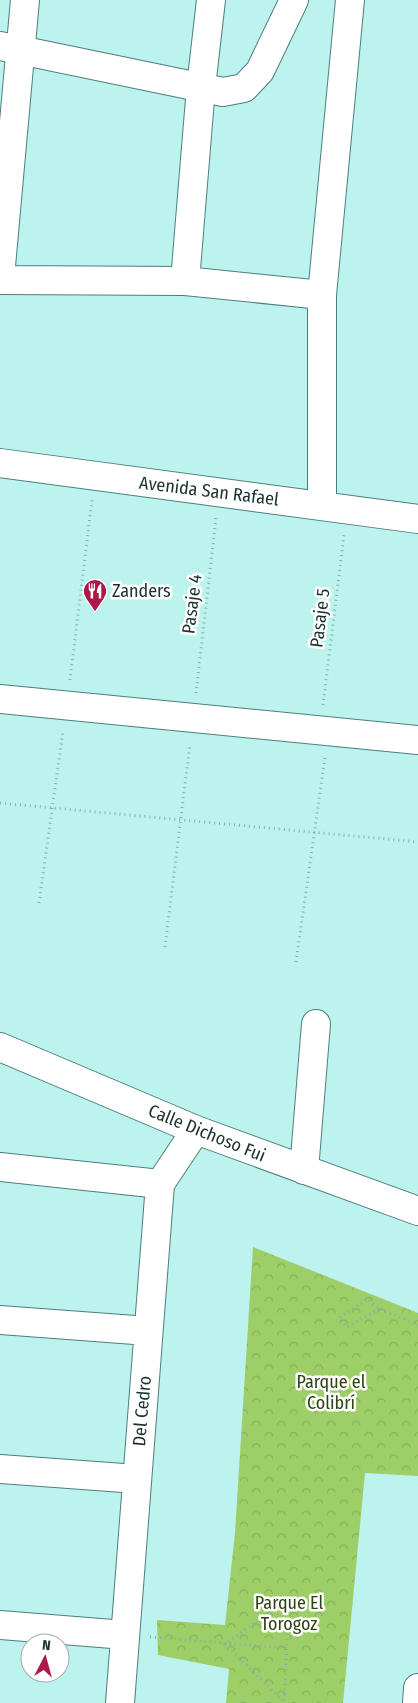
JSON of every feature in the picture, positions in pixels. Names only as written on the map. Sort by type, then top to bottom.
[{"type":"street","points":[[25,0],[10,47],[0,278],[185,281],[322,295]]},
{"type":"street","points":[[185,281],[201,87],[211,0]]},
{"type":"street","points":[[10,47],[223,92],[244,88],[260,71],[294,0]]},
{"type":"street","points":[[335,508],[322,295],[350,0]]},
{"type":"street","name":"Avenida San Rafael","points":[[0,463],[418,519]]},
{"type":"street","points":[[0,699],[192,720],[418,740]]},
{"type":"street","points":[[304,1170],[316,1024]]},
{"type":"street","name":"Calle Dichoso Fui","points":[[0,1047],[196,1130],[418,1211]]},
{"type":"street","name":"Del Cedro","points":[[120,1703],[160,1184],[196,1130]]},
{"type":"street","points":[[0,1168],[160,1184]]},
{"type":"street","points":[[0,1320],[148,1331]]},
{"type":"street","points":[[0,1469],[137,1479]]},
{"type":"street","points":[[0,1625],[125,1635]]},
{"type":"street","points":[[417,1703],[418,1688]]},
{"type":"path","points":[[39,903],[95,477]]},
{"type":"path","name":"Pasaje 4","points":[[166,947],[220,492]]},
{"type":"path","name":"Pasaje 5","points":[[296,962],[314,832],[324,731],[335,508]]},
{"type":"path","points":[[0,803],[418,842]]},
{"type":"path","points":[[379,1309],[347,1327],[339,1318],[368,1299],[379,1309],[418,1325]]},
{"type":"path","points":[[289,1598],[284,1702],[225,1644],[289,1598]]},
{"type":"path","points":[[125,1635],[286,1648]]},
{"type":"green space","name":"Parque el Colibrí","points":[[253,1247],[418,1313],[418,1476],[365,1473],[343,1703],[226,1703],[229,1669],[158,1655],[157,1620],[225,1625],[235,1533]]},
{"type":"place","name":"Zanders","points":[[95,612]]},
{"type":"park label","name":"Parque El Torogoz","points":[[289,1614]]}]
